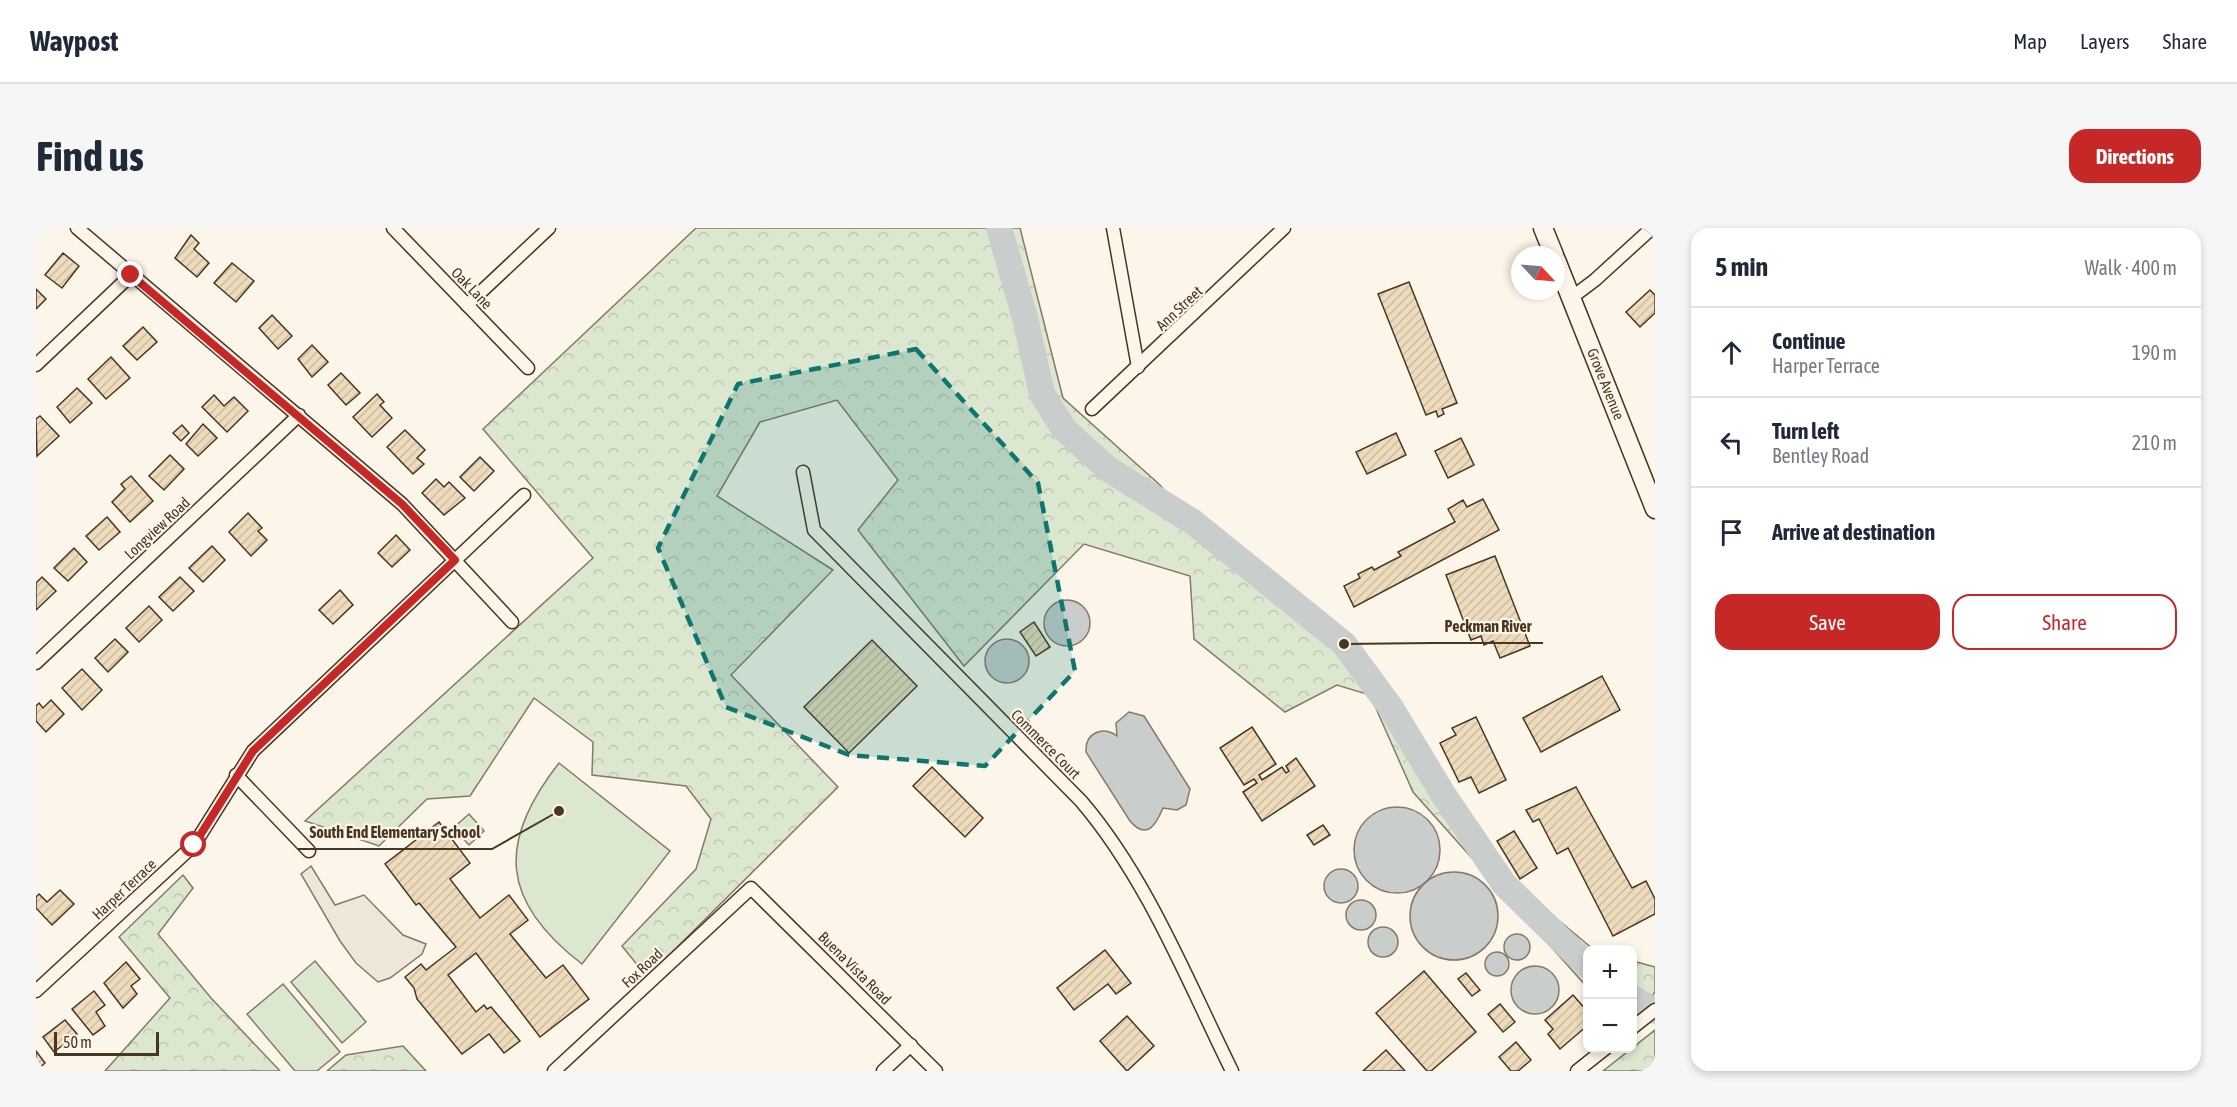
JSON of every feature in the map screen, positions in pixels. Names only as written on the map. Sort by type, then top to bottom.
[{"type":"street","points":[[78,228],[402,504],[512,622]]},
{"type":"street","name":"Oak Lane","points":[[393,228],[528,368]]},
{"type":"street","points":[[467,304],[549,228]]},
{"type":"street","points":[[1113,228],[1138,367]]},
{"type":"street","name":"Ann Street","points":[[1092,408],[1284,228]]},
{"type":"street","points":[[1543,228],[1550,246]]},
{"type":"street","points":[[1571,297],[1595,280],[1652,228]]},
{"type":"street","points":[[36,364],[131,275]]},
{"type":"street","name":"Grove Avenue","points":[[1565,282],[1655,509]]},
{"type":"street","name":"Longview Road","points":[[36,663],[299,415]]},
{"type":"street","name":"Commerce Court","points":[[803,472],[814,530],[1081,801],[1101,825],[1153,912],[1232,1071]]},
{"type":"street","name":"Harper Terrace","points":[[36,991],[194,845],[206,829],[236,775],[260,744],[524,495]]},
{"type":"street","points":[[236,775],[309,851]]},
{"type":"street","name":"Buena Vista Road","points":[[751,888],[936,1071]]},
{"type":"street","name":"Fox Road","points":[[554,1071],[751,888]]},
{"type":"street","points":[[1637,1024],[1652,1013]]},
{"type":"street","points":[[883,1071],[911,1045]]},
{"type":"street","points":[[1577,1071],[1600,1053]]},
{"type":"highlighted area","points":[[916,349],[1038,483],[1075,671],[985,766],[849,755],[726,707],[658,548],[738,384]]},
{"type":"green space","points":[[696,228],[1020,228],[1063,398],[1160,485],[1174,502],[1358,646],[1413,723],[1450,786],[1514,883],[1588,945],[1583,945],[1583,983],[1413,792],[1370,695],[1337,685],[1285,712],[1194,639],[1190,576],[1084,544],[964,666],[858,530],[898,480],[837,400],[760,422],[717,496],[833,570],[731,675],[838,787],[647,977],[622,946],[696,869],[711,819],[686,786],[592,775],[593,742],[534,698],[470,796],[427,799],[379,846],[305,821],[593,558],[483,429]]},
{"type":"green space","points":[[559,763],[670,851],[582,964],[555,941],[535,917],[522,894],[516,870],[517,845],[525,819],[539,792]]},
{"type":"green space","points":[[469,814],[484,831],[469,845],[453,828]]},
{"type":"green space","points":[[183,875],[193,888],[158,934],[211,998],[280,1071],[105,1071],[170,998],[119,937]]},
{"type":"green space","points":[[315,961],[366,1022],[342,1043],[291,982]]},
{"type":"green space","points":[[1637,962],[1655,967],[1655,992],[1641,1012],[1637,1010]]},
{"type":"green space","points":[[283,984],[340,1052],[317,1071],[295,1071],[247,1014]]},
{"type":"green space","points":[[1655,1030],[1655,1071],[1603,1071],[1626,1053],[1637,1053],[1637,1044]]},
{"type":"green space","points":[[403,1046],[426,1071],[327,1071],[346,1055]]},
{"type":"shaded area","points":[[1067,600],[1083,607],[1090,623],[1083,639],[1067,646],[1051,639],[1044,623],[1051,607]]},
{"type":"shaded area","points":[[1007,639],[1016,640],[1023,645],[1028,652],[1028,670],[1023,677],[1016,682],[1007,683],[998,682],[991,677],[986,670],[985,661],[986,652],[991,645],[998,640]]},
{"type":"shaded area","points":[[1129,712],[1144,716],[1190,789],[1186,805],[1177,810],[1163,808],[1155,824],[1147,830],[1136,827],[1130,821],[1086,752],[1088,740],[1096,733],[1106,731],[1117,736],[1116,723]]},
{"type":"shaded area","points":[[1397,807],[1414,810],[1428,819],[1437,833],[1440,850],[1437,867],[1428,881],[1414,890],[1397,893],[1380,890],[1366,881],[1357,867],[1354,850],[1357,833],[1366,819],[1380,810]]},
{"type":"shaded area","points":[[311,866],[335,905],[364,895],[403,935],[426,944],[422,954],[390,978],[378,982],[356,963],[340,941],[301,874]]},
{"type":"shaded area","points":[[1341,869],[1353,874],[1358,886],[1353,898],[1341,903],[1329,898],[1324,886],[1329,874]]},
{"type":"shaded area","points":[[1454,872],[1471,876],[1485,885],[1494,899],[1498,916],[1494,933],[1485,947],[1471,956],[1454,960],[1437,956],[1423,947],[1414,933],[1410,916],[1414,899],[1423,885],[1437,876]]},
{"type":"shaded area","points":[[1361,900],[1372,904],[1376,915],[1372,926],[1361,930],[1350,926],[1346,915],[1350,904]]},
{"type":"shaded area","points":[[1383,927],[1394,931],[1398,942],[1394,953],[1383,957],[1372,953],[1368,942],[1372,931]]},
{"type":"shaded area","points":[[1517,934],[1526,938],[1530,947],[1526,956],[1517,960],[1508,956],[1504,947],[1508,938]]},
{"type":"shaded area","points":[[1497,952],[1506,955],[1509,964],[1506,973],[1497,976],[1488,973],[1485,964],[1488,955]]},
{"type":"shaded area","points":[[1530,966],[1540,966],[1552,973],[1559,985],[1559,995],[1552,1007],[1540,1014],[1530,1014],[1515,1003],[1511,995],[1511,985],[1522,970]]},
{"type":"building","points":[[191,235],[199,243],[194,249],[209,263],[197,277],[175,258]]},
{"type":"building","points":[[63,253],[79,266],[62,288],[45,275]]},
{"type":"building","points":[[232,263],[254,281],[236,302],[214,283]]},
{"type":"building","points":[[1409,282],[1457,403],[1442,409],[1444,414],[1438,417],[1436,411],[1426,415],[1378,294]]},
{"type":"building","points":[[36,289],[46,299],[36,309]]},
{"type":"building","points":[[1650,290],[1655,295],[1655,313],[1640,327],[1626,312]]},
{"type":"building","points":[[272,315],[292,336],[278,349],[259,328]]},
{"type":"building","points":[[143,327],[157,342],[137,360],[123,346]]},
{"type":"building","points":[[312,345],[328,362],[312,377],[298,359]]},
{"type":"building","points":[[111,357],[130,378],[106,399],[88,379]]},
{"type":"building","points":[[341,373],[360,393],[346,405],[328,385]]},
{"type":"building","points":[[77,388],[92,403],[70,423],[57,407]]},
{"type":"building","points":[[377,394],[384,402],[380,405],[392,418],[372,437],[353,417]]},
{"type":"building","points":[[214,395],[224,406],[234,397],[248,411],[227,432],[202,407]]},
{"type":"building","points":[[40,416],[59,436],[37,456],[36,419]]},
{"type":"building","points":[[203,424],[217,438],[198,456],[186,444]]},
{"type":"building","points":[[182,425],[189,433],[181,441],[173,433]]},
{"type":"building","points":[[405,430],[425,450],[417,458],[424,464],[413,474],[387,447]]},
{"type":"building","points":[[1396,433],[1406,455],[1367,474],[1356,452]]},
{"type":"building","points":[[1461,438],[1474,465],[1448,478],[1435,451]]},
{"type":"building","points":[[170,455],[184,469],[164,490],[149,476]]},
{"type":"building","points":[[480,457],[494,471],[474,491],[460,477]]},
{"type":"building","points":[[131,476],[153,501],[130,522],[112,502],[125,489],[121,484]]},
{"type":"building","points":[[436,479],[444,487],[449,482],[465,498],[444,515],[422,493]]},
{"type":"building","points":[[1483,499],[1499,530],[1354,607],[1344,586],[1360,578],[1358,574],[1372,567],[1374,570],[1401,556],[1398,552],[1455,522],[1448,509],[1463,500],[1467,507]]},
{"type":"building","points":[[248,513],[262,528],[258,531],[267,540],[251,556],[229,532]]},
{"type":"building","points":[[107,517],[120,532],[99,550],[86,536]]},
{"type":"building","points":[[396,535],[410,550],[392,567],[378,553]]},
{"type":"building","points":[[212,546],[225,560],[203,582],[189,568]]},
{"type":"building","points":[[74,548],[87,562],[68,581],[54,568]]},
{"type":"building","points":[[1495,556],[1530,646],[1500,658],[1493,641],[1484,645],[1481,636],[1471,640],[1446,575]]},
{"type":"building","points":[[42,577],[56,591],[36,610],[36,583]]},
{"type":"building","points":[[180,577],[194,591],[173,611],[159,597]]},
{"type":"building","points":[[340,590],[353,605],[333,624],[319,610]]},
{"type":"building","points":[[149,606],[162,620],[139,642],[126,628]]},
{"type":"building","points":[[1034,622],[1050,647],[1036,656],[1020,632]]},
{"type":"building","points":[[115,639],[128,652],[108,672],[95,658]]},
{"type":"building","points":[[872,640],[917,686],[849,753],[804,707]]},
{"type":"building","points":[[82,669],[102,690],[82,710],[62,688]]},
{"type":"building","points":[[1602,676],[1620,710],[1541,752],[1523,718]]},
{"type":"building","points":[[51,700],[64,714],[46,732],[36,721],[36,706],[39,703],[43,708]]},
{"type":"building","points":[[1476,717],[1506,780],[1479,793],[1471,777],[1459,782],[1440,743],[1456,735],[1452,728]]},
{"type":"building","points":[[1252,727],[1276,764],[1259,775],[1262,780],[1282,767],[1286,773],[1289,771],[1286,766],[1296,758],[1315,786],[1262,821],[1243,792],[1257,783],[1254,779],[1244,785],[1220,748]]},
{"type":"building","points":[[932,767],[983,818],[965,837],[913,786]]},
{"type":"building","points":[[1576,787],[1632,888],[1646,881],[1655,899],[1655,914],[1613,936],[1568,848],[1557,854],[1539,819],[1533,822],[1526,810]]},
{"type":"building","points":[[439,822],[470,863],[450,879],[480,918],[509,895],[528,920],[510,934],[546,978],[563,965],[589,999],[540,1037],[476,953],[448,975],[476,1012],[484,1005],[487,1009],[491,1007],[520,1041],[504,1053],[489,1034],[462,1054],[417,999],[414,988],[405,977],[421,964],[426,970],[456,947],[419,903],[416,905],[385,864]]},
{"type":"building","points":[[1323,825],[1330,835],[1314,845],[1307,835]]},
{"type":"building","points":[[1514,831],[1537,868],[1520,879],[1497,841]]},
{"type":"building","points":[[60,890],[74,904],[52,925],[36,908],[36,897],[39,894],[47,902]]},
{"type":"building","points":[[1105,950],[1131,983],[1116,994],[1108,984],[1074,1010],[1057,988]]},
{"type":"building","points":[[126,962],[140,979],[131,986],[137,994],[123,1008],[104,983]]},
{"type":"building","points":[[1424,971],[1476,1032],[1431,1071],[1427,1071],[1376,1013]]},
{"type":"building","points":[[1466,973],[1480,990],[1472,996],[1458,979]]},
{"type":"building","points":[[94,991],[105,1005],[96,1012],[105,1026],[93,1035],[72,1009]]},
{"type":"building","points":[[1573,995],[1583,1006],[1583,1029],[1560,1049],[1548,1034],[1553,1029],[1545,1020]]},
{"type":"building","points":[[1500,1004],[1515,1022],[1503,1032],[1488,1014]]},
{"type":"building","points":[[1127,1016],[1154,1046],[1127,1071],[1100,1041]]},
{"type":"building","points":[[65,1020],[77,1034],[54,1052],[43,1037]]},
{"type":"building","points":[[1516,1042],[1531,1060],[1518,1071],[1511,1071],[1499,1057]]},
{"type":"building","points":[[1386,1050],[1405,1071],[1363,1071]]},
{"type":"building","points":[[36,1051],[45,1063],[36,1071]]},
{"type":"waterway","points":[[999,228],[1025,318],[1042,394],[1064,429],[1108,469],[1193,522],[1344,644],[1391,708],[1443,794],[1504,884],[1583,961]]},
{"type":"waterway","points":[[1634,999],[1655,1011]]},
{"type":"place","name":"Peckman River","points":[[1344,644]]},
{"type":"place","name":"South End Elementary School","points":[[559,811]]},
{"type":"route","points":[[131,275],[402,504],[455,560],[253,751],[241,766],[206,829],[194,845]]}]
